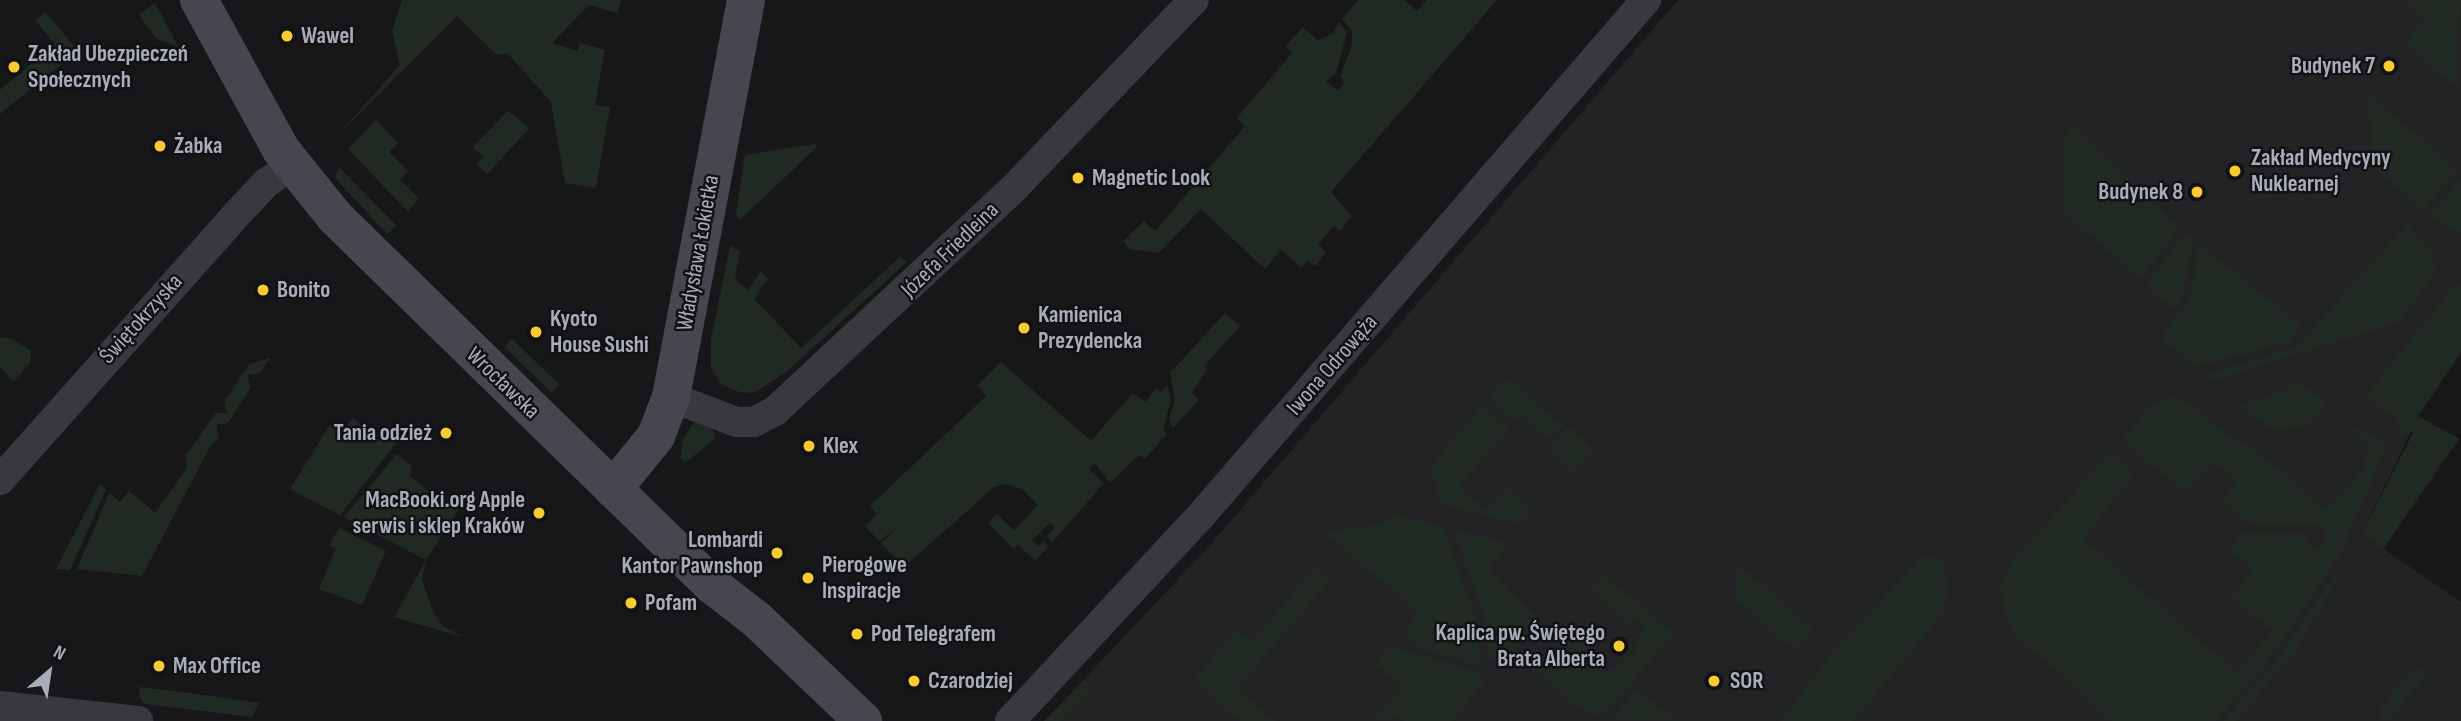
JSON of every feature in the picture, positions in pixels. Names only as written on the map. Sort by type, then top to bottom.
[{"type":"street","name":"Wrocławska","points":[[199,0],[291,166],[378,261],[613,489],[863,721]]},
{"type":"street","name":"Władysława Łokietka","points":[[613,489],[656,436],[671,397],[746,0]]},
{"type":"street","name":"Józefa Friedleina","points":[[671,397],[736,422],[754,422],[775,411],[1015,187],[1194,0]]},
{"type":"street","name":"Iwona Odrowąża","points":[[1010,721],[1198,519],[1646,0]]},
{"type":"street","name":"Świętokrzyska","points":[[0,480],[234,217],[291,166]]},
{"type":"street","points":[[0,706],[138,721]]},
{"type":"shaded area","points":[[402,0],[621,0],[618,13],[589,5],[552,43],[578,51],[580,43],[605,50],[595,105],[610,107],[596,188],[565,183],[551,102],[507,53],[497,55],[457,16],[336,137],[400,65],[392,31]]},
{"type":"shaded area","points":[[1358,0],[1404,0],[1417,11],[1427,0],[1497,0],[1331,192],[1352,216],[1340,231],[1334,226],[1318,245],[1326,253],[1315,266],[1308,261],[1302,268],[1281,250],[1265,269],[1201,209],[1159,253],[1130,249],[1123,241],[1144,221],[1155,231],[1245,126],[1237,118],[1292,53],[1286,46],[1303,27],[1318,41],[1333,33],[1339,22],[1347,32],[1336,74],[1326,81],[1338,91],[1345,82],[1340,77],[1352,45],[1352,31],[1342,19]]},
{"type":"shaded area","points":[[1678,0],[2461,0],[2461,352],[2418,416],[2362,534],[2461,602],[2461,721],[1045,721],[1210,545]]},
{"type":"shaded area","points":[[2404,0],[2461,0],[2458,89],[2404,43],[2426,19]]},
{"type":"shaded area","points":[[155,3],[179,48],[156,38],[139,15]]},
{"type":"shaded area","points":[[46,12],[75,48],[74,54],[0,114],[0,90],[55,44],[35,20]]},
{"type":"shaded area","points":[[2368,92],[2457,170],[2423,211],[2372,166]]},
{"type":"shaded area","points":[[508,111],[530,128],[487,174],[476,164],[483,157],[473,147]]},
{"type":"shaded area","points":[[376,120],[398,143],[389,152],[408,171],[400,180],[419,198],[408,212],[348,149]]},
{"type":"shaded area","points":[[2072,126],[2180,227],[2140,280],[2063,211],[2063,139]]},
{"type":"shaded area","points":[[815,144],[817,147],[740,220],[736,215],[745,155]]},
{"type":"shaded area","points":[[339,167],[397,226],[387,234],[335,178]]},
{"type":"shaded area","points":[[2461,178],[2461,232],[2457,232],[2428,216]]},
{"type":"shaded area","points":[[2407,224],[2432,251],[2435,274],[2397,323],[2211,381],[2204,375],[2295,348]]},
{"type":"shaded area","points":[[2186,232],[2193,238],[2183,298],[2174,310],[2146,285]]},
{"type":"shaded area","points":[[2199,243],[2302,326],[2290,342],[2195,367],[2160,338],[2189,301]]},
{"type":"shaded area","points":[[730,246],[740,251],[735,279],[748,290],[761,271],[768,279],[754,299],[801,348],[900,257],[907,262],[786,372],[754,393],[739,392],[721,384],[711,368],[711,339]]},
{"type":"shaded area","points":[[2461,285],[2461,352],[2418,416],[2459,439],[2383,549],[2362,534],[2414,431],[2398,436],[2399,425],[2392,416],[2365,396],[2454,286]]},
{"type":"shaded area","points":[[1225,313],[1240,326],[1204,366],[1207,369],[1192,393],[1199,400],[1173,428],[1169,419],[1175,400],[1170,373]]},
{"type":"shaded area","points":[[0,337],[12,339],[31,351],[30,363],[13,382],[0,366]]},
{"type":"shaded area","points":[[512,339],[559,385],[552,393],[504,347]]},
{"type":"shaded area","points":[[270,358],[260,373],[248,375],[250,388],[228,423],[216,425],[219,438],[211,445],[142,576],[77,569],[109,493],[120,502],[129,491],[155,513],[187,468],[186,455],[216,413],[227,413],[224,402],[249,364]]},
{"type":"shaded area","points":[[1001,362],[1091,441],[1133,393],[1145,402],[1156,388],[1161,392],[1167,385],[1171,399],[1163,430],[1167,434],[1145,459],[1139,455],[1110,483],[1095,463],[1089,470],[1104,483],[1052,543],[1047,537],[1055,527],[1050,523],[1032,540],[1038,546],[1043,541],[1049,546],[1035,561],[1018,544],[1014,549],[988,523],[997,514],[1014,530],[1038,505],[1022,489],[1006,484],[994,487],[904,567],[881,543],[899,526],[879,541],[865,526],[877,514],[870,506],[986,396],[978,385]]},
{"type":"shaded area","points":[[1507,377],[1563,425],[1548,439],[1521,416],[1514,423],[1488,399]]},
{"type":"shaded area","points":[[2297,381],[2328,403],[2304,428],[2272,430],[2240,405],[2290,388]]},
{"type":"shaded area","points":[[2171,397],[2189,402],[2240,445],[2245,440],[2327,511],[2367,464],[2362,459],[2372,447],[2352,431],[2357,425],[2387,445],[2340,554],[2264,667],[2215,721],[2111,721],[2013,633],[2004,614],[2001,585],[2009,566],[2110,452],[2135,473],[2083,539],[2237,672],[2272,631],[2231,596],[2253,570],[2228,549],[2245,531],[2308,533],[2305,540],[2318,549],[2326,536],[2326,526],[2250,525],[2221,500],[2237,481],[2213,462],[2184,492],[2121,440],[2153,403]]},
{"type":"shaded area","points":[[1483,405],[1509,429],[1459,486],[1487,510],[1507,487],[1534,512],[1518,524],[1442,505],[1430,466]]},
{"type":"shaded area","points":[[353,418],[380,441],[385,434],[396,443],[340,515],[290,489],[330,425],[342,433]]},
{"type":"shaded area","points":[[694,422],[712,428],[716,438],[686,462],[680,458],[683,439]]},
{"type":"shaded area","points":[[1569,426],[1595,450],[1573,473],[1548,449]]},
{"type":"shaded area","points":[[397,454],[412,466],[410,476],[445,505],[451,499],[460,508],[426,560],[344,517]]},
{"type":"shaded area","points":[[100,484],[106,490],[70,570],[56,569]]},
{"type":"shaded area","points":[[1394,514],[1443,526],[1477,621],[1481,666],[1415,648],[1417,644],[1404,630],[1419,612],[1322,532],[1382,524]]},
{"type":"shaded area","points":[[339,528],[386,551],[362,605],[319,589],[336,548],[329,545]]},
{"type":"shaded area","points":[[1453,529],[1509,543],[1488,569],[1540,619],[1500,666],[1488,656],[1485,620]]},
{"type":"shaded area","points":[[1930,555],[1942,560],[1949,587],[1942,615],[1854,721],[1780,721],[1829,656],[1918,560]]},
{"type":"shaded area","points":[[426,560],[422,579],[433,612],[443,626],[463,637],[394,617]]},
{"type":"shaded area","points":[[1741,566],[1813,629],[1794,650],[1736,601],[1735,572]]},
{"type":"shaded area","points":[[1315,567],[1330,580],[1237,688],[1275,721],[1240,721],[1197,683],[1197,676],[1237,630],[1252,642]]},
{"type":"shaded area","points":[[1604,574],[1674,633],[1603,716],[1581,710],[1533,669],[1569,628],[1602,657],[1597,664],[1607,672],[1636,651],[1635,640],[1646,627],[1636,618],[1630,625],[1591,591]]},
{"type":"shaded area","points":[[2334,576],[2338,578],[2299,646],[2237,721],[2222,721],[2267,674]]},
{"type":"shaded area","points":[[1389,647],[1475,670],[1487,680],[1452,721],[1402,721],[1397,717],[1374,721],[1402,688],[1375,664]]},
{"type":"shaded area","points":[[2421,668],[2428,670],[2427,675],[2388,720],[2382,720],[2379,711],[2404,678]]},
{"type":"shaded area","points":[[1085,679],[1093,688],[1062,721],[1044,721]]},
{"type":"shaded area","points":[[140,687],[260,703],[251,717],[145,704],[139,697]]},
{"type":"shaded area","points":[[1638,688],[1676,721],[1612,718]]},
{"type":"place","name":"Wawel","points":[[287,36]]},
{"type":"place","name":"Budynek 7","points":[[2389,66]]},
{"type":"place","name":"Zakład Ubezpieczeń Społecznych","points":[[14,67]]},
{"type":"place","name":"Żabka","points":[[160,146]]},
{"type":"place","name":"Zakład Medycyny Nuklearnej","points":[[2235,171]]},
{"type":"place","name":"Magnetic Look","points":[[1078,178]]},
{"type":"place","name":"Budynek 8","points":[[2197,192]]},
{"type":"place","name":"Bonito","points":[[263,290]]},
{"type":"place","name":"Kamienica Prezydencka","points":[[1024,328]]},
{"type":"place","name":"Kyoto House Sushi","points":[[536,332]]},
{"type":"place","name":"Tania odzież","points":[[446,433]]},
{"type":"place","name":"Klex","points":[[809,446]]},
{"type":"place","name":"MacBooki.org Apple serwis i sklep Kraków","points":[[539,513]]},
{"type":"place","name":"Lombardi Kantor Pawnshop","points":[[777,553]]},
{"type":"place","name":"Pierogowe Inspiracje","points":[[808,578]]},
{"type":"place","name":"Pofam","points":[[631,603]]},
{"type":"place","name":"Pod Telegrafem","points":[[857,634]]},
{"type":"place","name":"Kaplica pw. Świętego Brata Alberta","points":[[1619,646]]},
{"type":"place","name":"Max Office","points":[[159,666]]},
{"type":"place","name":"Czarodziej","points":[[914,681]]},
{"type":"place","name":"SOR","points":[[1714,681]]}]
